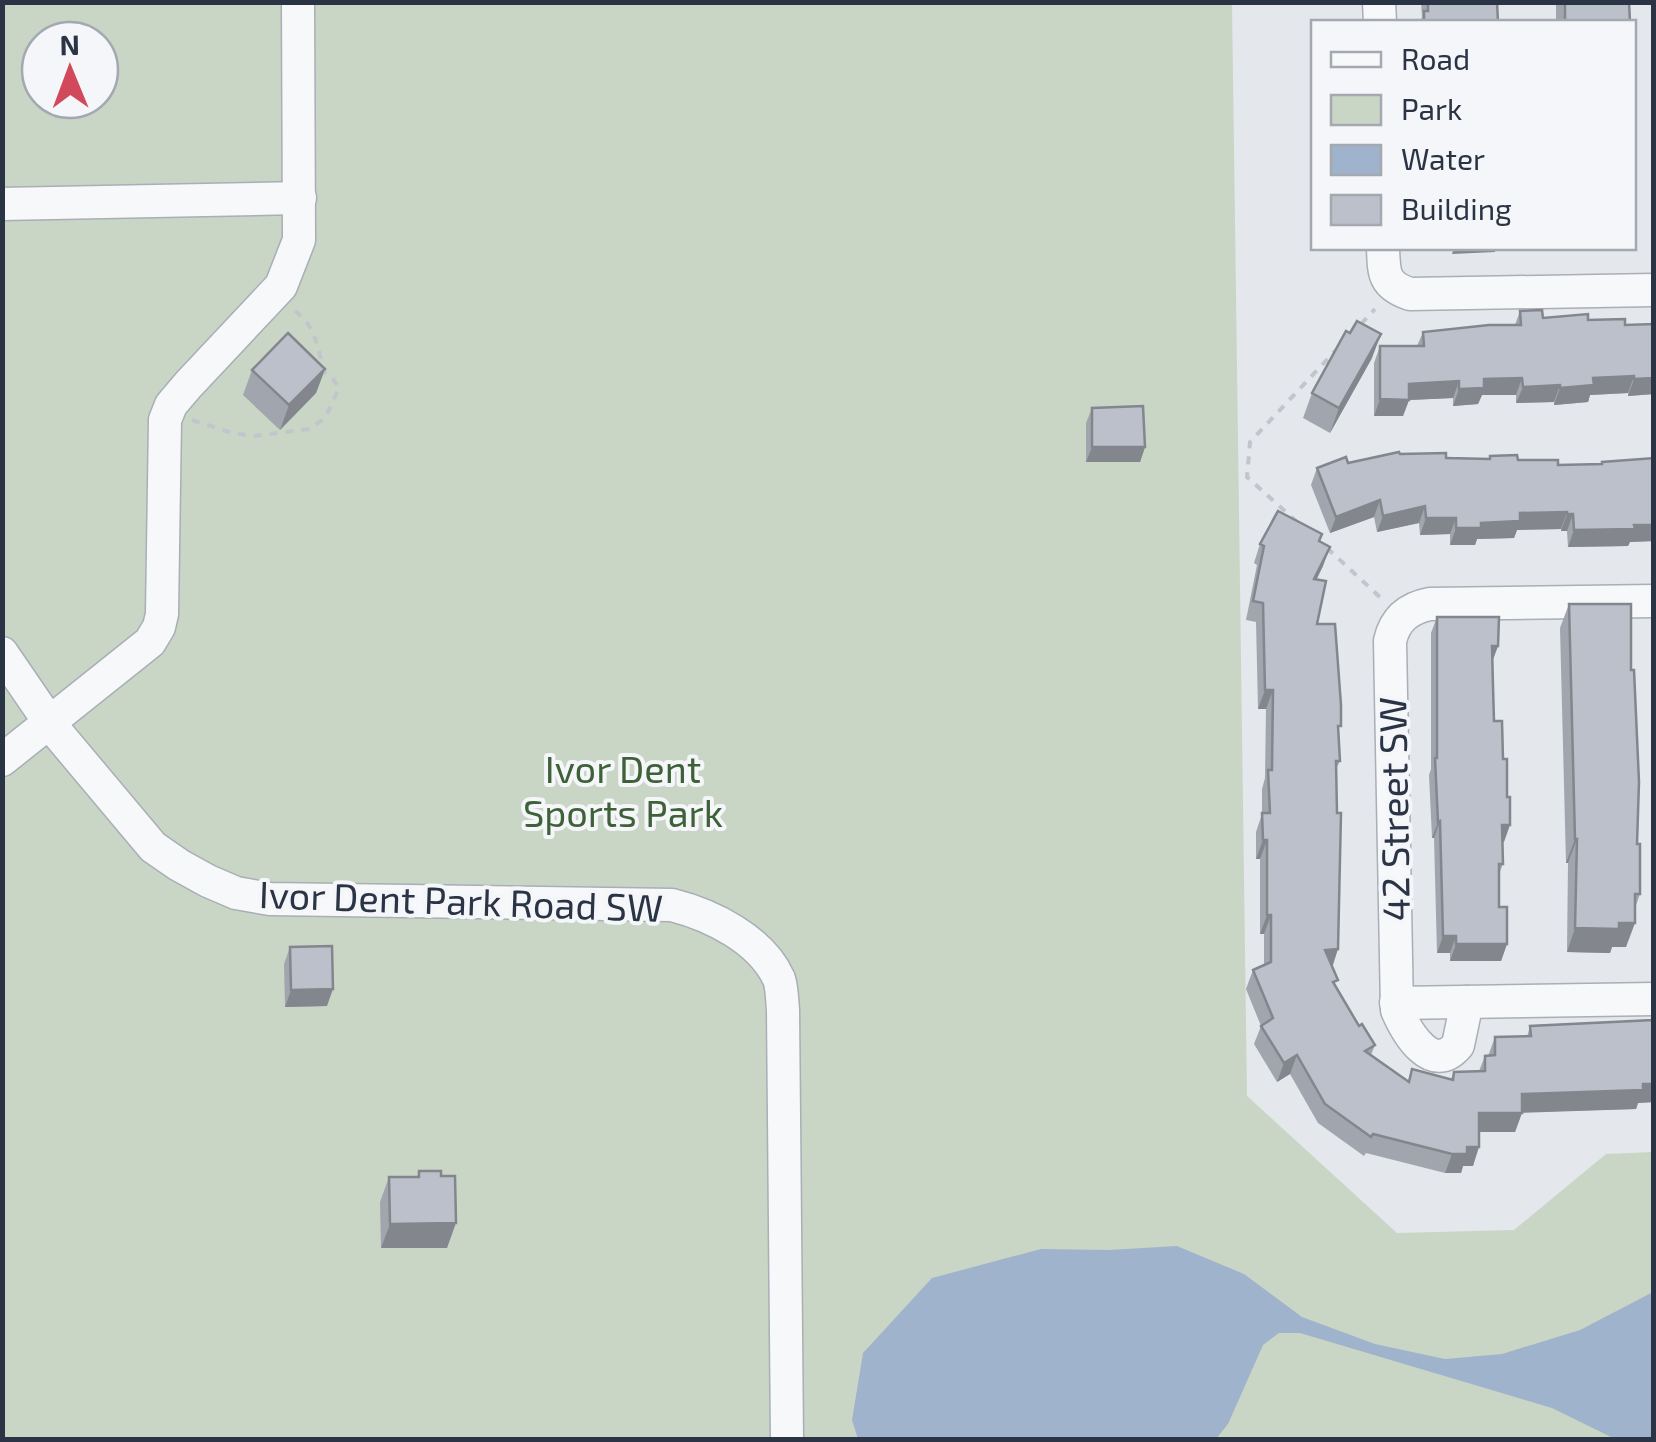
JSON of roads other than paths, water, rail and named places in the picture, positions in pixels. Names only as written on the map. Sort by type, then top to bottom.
[{"type":"street","points":[[2,760],[150,642],[159,627],[165,420],[171,405],[188,385],[280,286],[299,240],[298,2]]},
{"type":"street","points":[[2,204],[300,198]]},
{"type":"street","points":[[1383,250],[1384,275],[1395,287],[1410,294],[1654,290]]},
{"type":"street","name":"42 Street SW","points":[[1396,1002],[1392,631],[1410,610],[1430,604],[1654,600]]},
{"type":"street","name":"Ivor Dent Park Road SW","points":[[2,653],[50,723],[154,847],[179,865],[236,893],[270,899],[672,904],[701,912],[756,948],[780,980],[783,1010],[787,1440]]},
{"type":"street","points":[[1468,1002],[1458,1046],[1447,1055],[1438,1056],[1416,1042],[1400,1018],[1396,1002],[1654,998]]},
{"type":"water","points":[[1177,1246],[1244,1274],[1302,1317],[1375,1344],[1445,1359],[1502,1354],[1580,1330],[1653,1292],[1653,1439],[1615,1439],[1552,1408],[1300,1333],[1279,1333],[1263,1345],[1228,1424],[1216,1439],[858,1439],[852,1420],[863,1353],[932,1278],[1041,1249]]},
{"type":"park label","name":"Ivor Dent Sports Park","points":[[623,790]]}]
